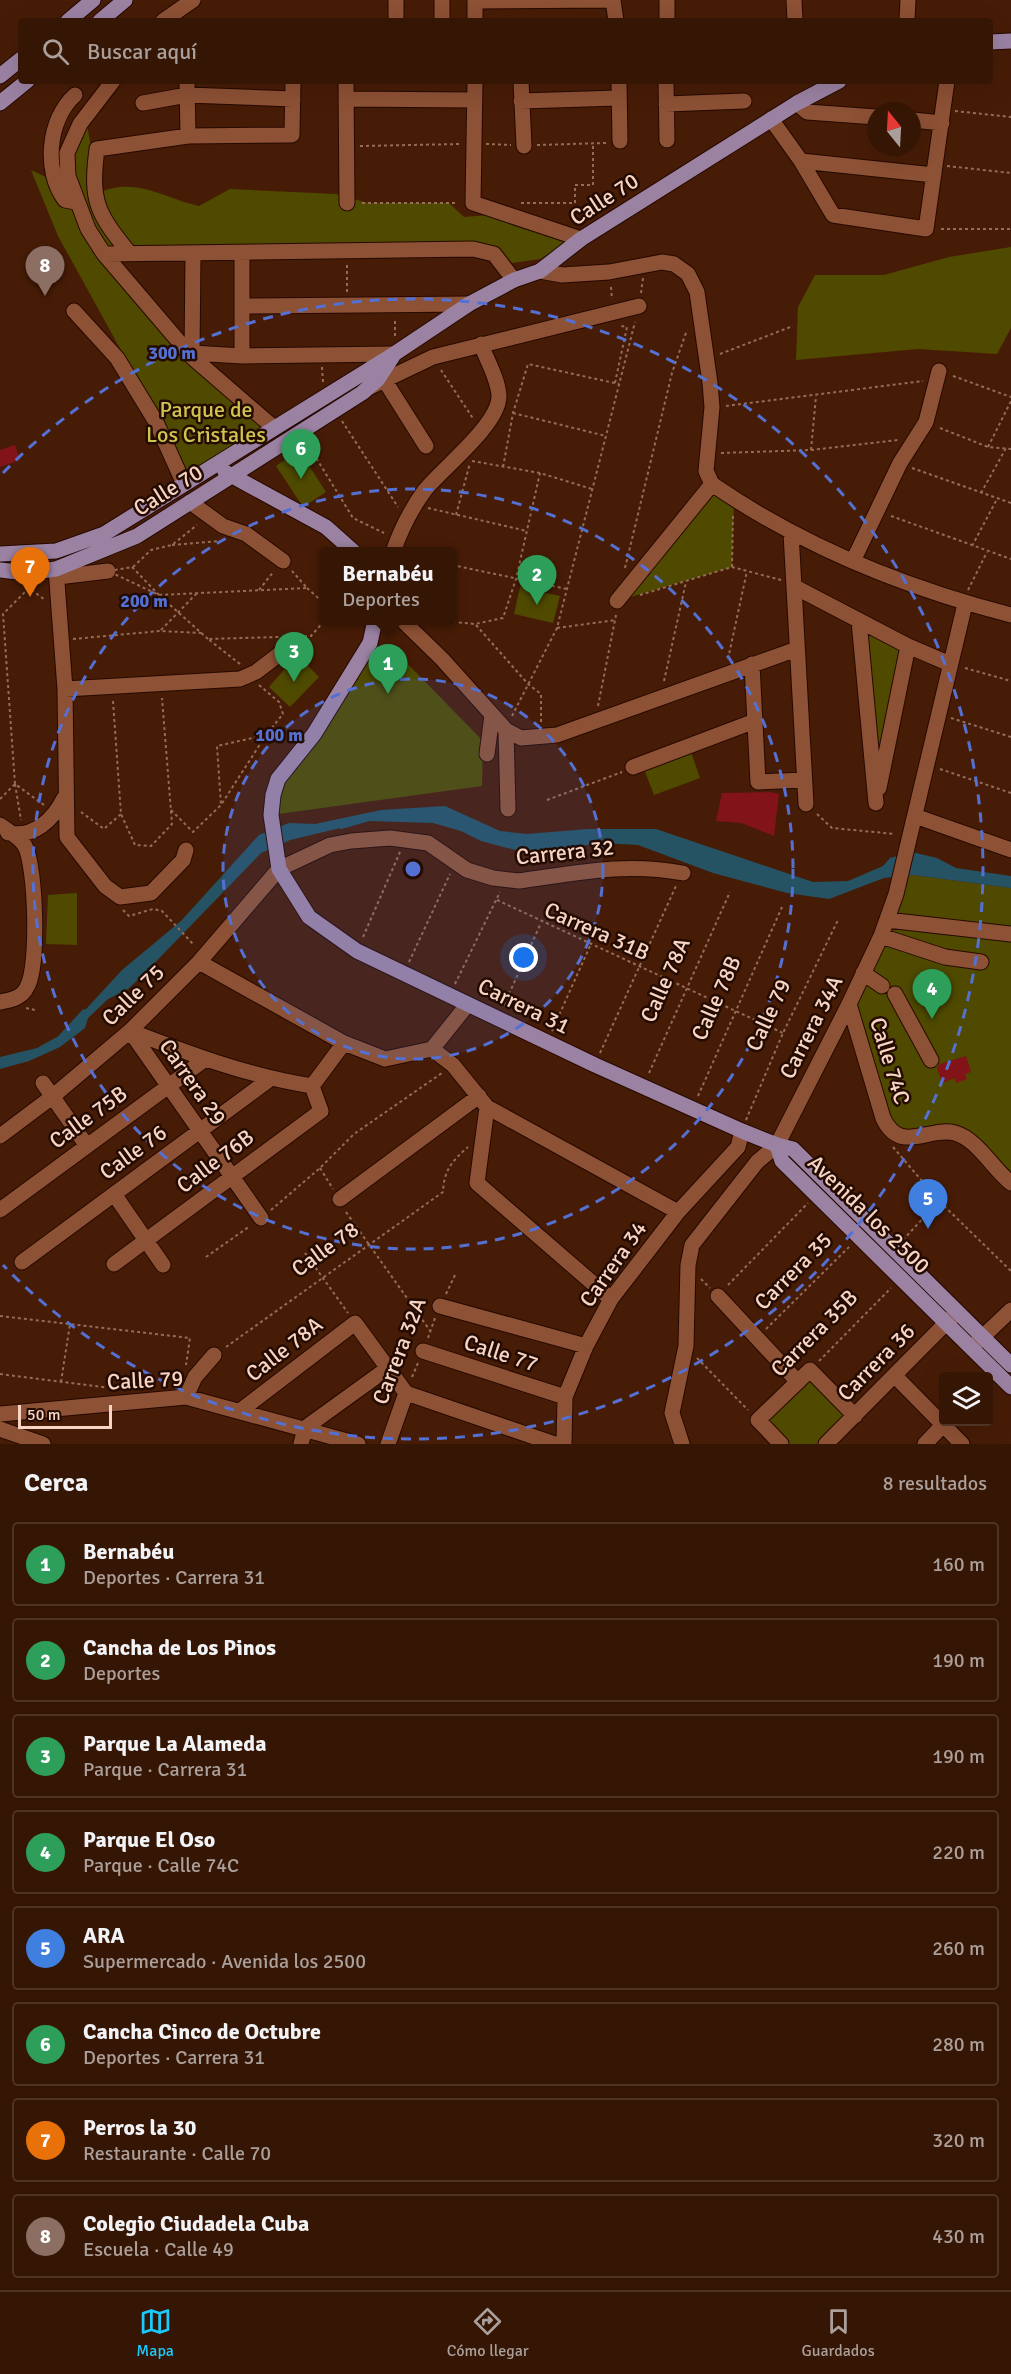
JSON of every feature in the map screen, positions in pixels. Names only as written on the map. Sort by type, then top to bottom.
[{"type":"main road","points":[[72,18],[93,0]]},
{"type":"main road","points":[[104,18],[125,0]]},
{"type":"main road","points":[[993,42],[1011,41]]},
{"type":"main road","points":[[0,76],[18,61]]},
{"type":"main road","points":[[0,103],[23,84]]},
{"type":"main road","name":"Calle 70","points":[[0,554],[56,551],[104,534],[394,354],[469,304],[514,280],[540,271],[581,239],[797,103],[833,84]]},
{"type":"main road","name":"Calle 70","points":[[0,570],[57,573],[137,536],[368,388],[388,367],[394,354]]},
{"type":"main road","points":[[213,465],[326,527],[348,547]]},
{"type":"main road","points":[[170,494],[185,505]]},
{"type":"main road","name":"Carrera 31","points":[[374,625],[370,643],[314,734],[278,779],[273,795],[271,815],[278,866],[309,917],[357,951],[499,1017],[595,1065],[777,1145]]},
{"type":"main road","name":"Avenida los 2500","points":[[777,1145],[782,1161],[902,1278],[952,1318],[983,1337],[1011,1365]]},
{"type":"main road","name":"Avenida los 2500","points":[[777,1145],[794,1149],[895,1248],[952,1318],[971,1348],[1011,1387]]},
{"type":"street","points":[[167,18],[193,0]]},
{"type":"street","points":[[396,0],[396,18]]},
{"type":"street","points":[[442,0],[442,18]]},
{"type":"street","points":[[475,18],[475,0],[613,0],[616,18]]},
{"type":"street","points":[[667,0],[667,18]]},
{"type":"street","points":[[794,0],[795,18]]},
{"type":"street","points":[[907,18],[908,0]]},
{"type":"street","points":[[111,84],[88,112],[67,153],[69,176],[76,202],[104,254],[192,355],[273,427]]},
{"type":"street","points":[[88,112],[123,84]]},
{"type":"street","points":[[130,254],[103,220],[95,200],[93,176],[97,149],[188,136],[292,135],[293,84]]},
{"type":"street","points":[[346,84],[347,203]]},
{"type":"street","points":[[475,84],[473,203],[581,239]]},
{"type":"street","points":[[521,84],[524,146]]},
{"type":"street","points":[[619,84],[620,141]]},
{"type":"street","points":[[666,84],[668,140]]},
{"type":"street","points":[[771,119],[801,161],[833,215],[926,229],[947,84]]},
{"type":"street","points":[[143,103],[187,88],[293,99]]},
{"type":"street","points":[[187,88],[188,136]]},
{"type":"street","points":[[75,95],[66,103],[56,124],[52,166],[55,187],[65,200],[76,202]]},
{"type":"street","points":[[521,101],[618,98]]},
{"type":"street","points":[[346,99],[474,100]]},
{"type":"street","points":[[666,104],[744,101]]},
{"type":"street","points":[[797,103],[807,112],[867,116]]},
{"type":"street","points":[[921,119],[943,116]]},
{"type":"street","points":[[801,161],[935,170]]},
{"type":"street","points":[[104,254],[473,249],[494,254],[514,280]]},
{"type":"street","points":[[242,253],[242,356]]},
{"type":"street","points":[[192,355],[193,254]]},
{"type":"street","points":[[540,271],[562,275],[609,272],[645,263],[674,264],[684,270],[692,279],[699,298],[712,407],[706,454],[706,471],[712,484],[791,533],[853,561],[963,603],[1011,615]]},
{"type":"street","points":[[242,306],[469,304]]},
{"type":"street","points":[[368,388],[433,357],[639,306]]},
{"type":"street","points":[[74,311],[117,358],[156,422],[184,484]]},
{"type":"street","points":[[395,546],[415,505],[434,480],[463,459],[496,408],[498,389],[480,344]]},
{"type":"street","points":[[192,355],[394,354]]},
{"type":"street","points":[[853,561],[900,463],[918,438],[926,422],[937,375]]},
{"type":"street","points":[[385,381],[426,446]]},
{"type":"street","points":[[617,601],[712,484]]},
{"type":"street","points":[[185,505],[223,526],[246,534],[283,561]]},
{"type":"street","points":[[791,533],[806,804]]},
{"type":"street","points":[[108,571],[57,573],[65,689],[66,837],[105,886],[120,897],[151,893],[183,860],[186,850]]},
{"type":"street","points":[[795,585],[908,646],[950,664]]},
{"type":"street","name":"Carrera 34A","points":[[682,1444],[672,1413],[686,1346],[688,1265],[692,1245],[758,1162],[777,1145],[849,1004],[887,920],[910,837],[963,603]]},
{"type":"street","points":[[859,621],[876,803],[908,646]]},
{"type":"street","points":[[406,625],[506,730],[521,738],[557,735],[797,649]]},
{"type":"street","points":[[65,689],[231,680],[250,675],[286,649]]},
{"type":"street","points":[[752,664],[758,782],[804,780]]},
{"type":"street","points":[[487,754],[492,715]]},
{"type":"street","points":[[633,767],[755,721]]},
{"type":"street","points":[[506,730],[508,808]]},
{"type":"street","points":[[12,833],[45,824],[56,814],[64,798]]},
{"type":"street","points":[[915,816],[1011,850]]},
{"type":"street","points":[[0,825],[24,844],[31,861],[34,885],[33,975],[26,990],[14,999],[0,1002]]},
{"type":"street","points":[[278,866],[330,845],[370,838],[428,843],[455,864]]},
{"type":"street","name":"Carrera 32","points":[[455,864],[493,878],[519,881],[615,868],[650,867],[683,873]]},
{"type":"street","name":"Calle 75","points":[[0,1136],[52,1097],[130,1031],[199,962],[278,866]]},
{"type":"street","points":[[887,920],[1011,934]]},
{"type":"street","points":[[880,936],[945,957],[981,962]]},
{"type":"street","points":[[199,962],[344,1043],[385,1059],[432,1049],[468,1004]]},
{"type":"street","points":[[863,973],[888,990],[932,1060]]},
{"type":"street","name":"Calle 74C","points":[[849,1004],[883,1118],[888,1127],[901,1137],[910,1138],[948,1132],[963,1136],[1011,1183]]},
{"type":"street","points":[[837,1028],[850,1028],[858,1034]]},
{"type":"street","points":[[130,1031],[204,1059],[270,1079],[312,1086],[344,1043]]},
{"type":"street","name":"Carrera 29","points":[[130,1031],[261,1218]]},
{"type":"street","points":[[432,1049],[453,1065],[483,1102],[678,1212]]},
{"type":"street","name":"Calle 75B","points":[[0,1210],[204,1059]]},
{"type":"street","name":"Calle 76","points":[[22,1262],[270,1079]]},
{"type":"street","points":[[43,1083],[87,1146]]},
{"type":"street","name":"Calle 76B","points":[[114,1264],[321,1111],[312,1086]]},
{"type":"street","points":[[483,1102],[484,1133],[477,1183],[611,1299]]},
{"type":"street","points":[[340,1199],[483,1102]]},
{"type":"street","name":"Carrera 34","points":[[564,1444],[565,1397],[586,1346],[611,1299],[678,1212],[738,1147],[742,1131]]},
{"type":"street","points":[[114,1194],[163,1265]]},
{"type":"street","points":[[717,1296],[798,1382]]},
{"type":"street","points":[[440,1306],[586,1346]]},
{"type":"street","points":[[971,1348],[1011,1310]]},
{"type":"street","name":"Carrera 36","points":[[826,1444],[952,1318]]},
{"type":"street","points":[[355,1323],[406,1393],[555,1444]]},
{"type":"street","name":"Calle 78A","points":[[240,1411],[355,1323]]},
{"type":"street","name":"Calle 77","points":[[423,1351],[565,1397]]},
{"type":"street","points":[[186,1397],[195,1377],[214,1355]]},
{"type":"street","points":[[301,1444],[305,1428],[388,1368]]},
{"type":"street","points":[[810,1370],[855,1416]]},
{"type":"street","name":"Carrera 35B","points":[[758,1420],[810,1370]]},
{"type":"street","points":[[895,1376],[939,1421]]},
{"type":"street","name":"Carrera 32A","points":[[388,1444],[406,1393]]},
{"type":"street","name":"Calle 79","points":[[0,1414],[186,1397],[358,1444]]},
{"type":"street","points":[[758,1420],[781,1444]]},
{"type":"street","points":[[925,1444],[942,1426]]},
{"type":"street","points":[[944,1426],[962,1444]]},
{"type":"street","points":[[0,1429],[39,1443]]},
{"type":"path","points":[[943,116],[1011,117]]},
{"type":"path","points":[[935,170],[1011,172]]},
{"type":"path","points":[[926,229],[1011,230]]},
{"type":"path","points":[[347,251],[347,304]]},
{"type":"path","points":[[506,730],[557,628],[639,306],[645,263]]},
{"type":"path","points":[[609,272],[614,313]]},
{"type":"path","points":[[394,354],[396,303]]},
{"type":"path","points":[[622,578],[672,373],[691,320]]},
{"type":"path","points":[[706,359],[793,326]]},
{"type":"path","points":[[615,383],[627,327]]},
{"type":"path","points":[[321,355],[324,396]]},
{"type":"path","points":[[433,357],[472,417]]},
{"type":"path","points":[[503,466],[513,413],[528,364],[620,384]]},
{"type":"path","points":[[712,407],[816,396],[937,375],[1011,399],[988,447]]},
{"type":"path","points":[[811,450],[816,396]]},
{"type":"path","points":[[496,408],[606,436]]},
{"type":"path","points":[[335,409],[390,495]]},
{"type":"path","points":[[926,422],[988,447],[1011,449]]},
{"type":"path","points":[[300,431],[353,518],[395,546]]},
{"type":"path","points":[[706,454],[811,450],[918,438]]},
{"type":"path","points":[[981,493],[1006,448]]},
{"type":"path","points":[[456,515],[463,459],[540,473],[592,489]]},
{"type":"path","points":[[900,463],[1011,503]]},
{"type":"path","points":[[457,623],[475,624],[503,618],[516,579],[540,473]]},
{"type":"path","points":[[732,567],[734,499]]},
{"type":"path","points":[[972,546],[997,499]]},
{"type":"path","points":[[415,505],[527,531]]},
{"type":"path","points":[[877,511],[1011,559]]},
{"type":"path","points":[[172,545],[208,516]]},
{"type":"path","points":[[108,571],[132,567],[151,550],[172,545],[229,540]]},
{"type":"path","points":[[963,603],[987,552]]},
{"type":"path","points":[[259,590],[283,561],[319,599]]},
{"type":"path","points":[[457,566],[567,589]]},
{"type":"path","points":[[132,567],[159,595],[279,702],[284,714],[266,735],[221,805],[193,832],[171,810]]},
{"type":"path","points":[[617,601],[732,567],[795,585]]},
{"type":"path","points":[[108,571],[159,595],[307,588]]},
{"type":"path","points":[[725,674],[747,571]]},
{"type":"path","points":[[659,698],[686,582]]},
{"type":"path","points":[[12,833],[15,784],[1,612],[29,588],[59,613]]},
{"type":"path","points":[[160,631],[197,593]]},
{"type":"path","points":[[557,628],[616,620],[595,721]]},
{"type":"path","points":[[475,624],[528,684],[541,694],[541,737]]},
{"type":"path","points":[[208,639],[311,636],[321,625]]},
{"type":"path","points":[[61,641],[160,631],[202,633]]},
{"type":"path","points":[[950,664],[1011,681]]},
{"type":"path","points":[[112,686],[120,814],[135,845],[151,846],[172,824],[161,684]]},
{"type":"path","points":[[938,714],[1011,737]]},
{"type":"path","points":[[221,805],[218,746],[266,735]]},
{"type":"path","points":[[926,765],[1011,793]]},
{"type":"path","points":[[547,800],[633,767]]},
{"type":"path","points":[[15,784],[48,807],[64,798],[104,829],[120,814]]},
{"type":"path","points":[[0,799],[15,784]]},
{"type":"path","points":[[806,804],[832,828],[910,837]]},
{"type":"path","points":[[357,951],[405,840]]},
{"type":"path","points":[[404,973],[455,864]]},
{"type":"path","points":[[595,1065],[683,873]]},
{"type":"path","name":"Calle 78A","points":[[643,1087],[730,892]]},
{"type":"path","points":[[120,897],[123,911],[129,916],[153,909],[162,911],[187,939]]},
{"type":"path","name":"Carrera 31B","points":[[450,995],[497,900],[541,923],[783,1033]]},
{"type":"path","name":"Calle 78B","points":[[692,1109],[782,907]]},
{"type":"path","name":"Calle 79","points":[[742,1131],[783,1033],[838,920]]},
{"type":"path","points":[[499,1017],[541,923]]},
{"type":"path","points":[[548,1042],[590,945]]},
{"type":"path","points":[[206,1257],[261,1218],[320,1168],[354,1134],[453,1065]]},
{"type":"path","points":[[888,1127],[894,1151],[939,1201],[1011,1271]]},
{"type":"path","name":"Calle 78","points":[[214,1355],[443,1192],[444,1174],[451,1162],[484,1133]]},
{"type":"path","points":[[320,1168],[340,1199],[350,1220],[431,1332]]},
{"type":"path","points":[[688,1265],[717,1296],[816,1195]]},
{"type":"path","points":[[895,1248],[939,1201]]},
{"type":"path","name":"Carrera 35","points":[[757,1338],[860,1236]]},
{"type":"path","points":[[305,1253],[355,1323]]},
{"type":"path","name":"Carrera 32A","points":[[406,1393],[440,1306],[455,1275]]},
{"type":"path","name":"Carrera 35B","points":[[810,1370],[902,1278]]},
{"type":"path","points":[[0,1316],[190,1338],[185,1373]]},
{"type":"path","points":[[61,1382],[70,1324]]},
{"type":"path","points":[[686,1346],[758,1420]]},
{"type":"path","points":[[0,1374],[126,1390]]},
{"type":"green space","name":"Parque de Los Cristales","points":[[87,125],[91,147],[88,173],[103,191],[128,187],[140,188],[199,206],[230,189],[336,194],[368,203],[449,203],[464,217],[489,215],[567,242],[540,259],[512,263],[503,252],[479,242],[107,248],[192,357],[273,427],[192,479],[58,236],[31,170],[54,181],[83,216],[72,154]]},
{"type":"green space","points":[[1011,247],[1011,328],[997,354],[918,349],[796,360],[798,307],[815,275],[884,275],[949,257]]},
{"type":"green space","points":[[299,450],[326,492],[303,507],[276,466]]},
{"type":"green space","points":[[712,484],[734,499],[732,567],[617,601]]},
{"type":"green space","points":[[520,587],[560,596],[553,623],[514,614]]},
{"type":"green space","points":[[859,621],[908,646],[876,803]]},
{"type":"green space","points":[[370,643],[398,654],[483,741],[482,786],[271,815],[273,795]]},
{"type":"green space","points":[[297,655],[319,677],[290,707],[269,687]]},
{"type":"green space","points":[[691,752],[700,778],[654,795],[644,769]]},
{"type":"green space","points":[[913,875],[1011,888],[1011,1183],[967,1139],[896,1134],[849,1004],[900,876]]},
{"type":"green space","points":[[77,893],[77,945],[46,944],[48,895]]},
{"type":"green space","points":[[810,1370],[855,1416],[826,1444],[781,1444],[758,1420]]},
{"type":"water","points":[[445,806],[500,831],[527,834],[588,829],[656,829],[813,882],[848,881],[883,866],[890,858],[912,852],[937,858],[956,868],[1011,876],[1011,888],[913,875],[884,878],[829,899],[787,893],[713,873],[638,845],[601,843],[553,850],[519,851],[481,841],[461,831],[433,823],[370,821],[290,840],[261,853],[142,976],[128,989],[108,999],[88,1018],[85,1028],[60,1047],[29,1061],[0,1069],[0,1057],[37,1048],[64,1033],[122,970],[181,921],[259,835],[289,823],[315,824],[381,810]]},
{"type":"building","points":[[15,445],[20,460],[0,467],[0,450]]},
{"type":"building","points":[[770,792],[779,794],[774,836],[741,823],[716,821],[722,793]]},
{"type":"building","points":[[966,1056],[971,1072],[965,1074],[967,1079],[956,1083],[955,1078],[942,1083],[937,1068],[940,1064]]},
{"type":"waterway","points":[[341,827],[362,821]]},
{"type":"waterway","points":[[117,984],[142,965]]},
{"type":"waterway","points":[[61,1036],[84,1011]]},
{"type":"place","name":"Colegio Ciudadela Cuba","points":[[45,296]]},
{"type":"place","name":"Cancha Cinco de Octubre","points":[[301,479]]},
{"type":"place","name":"Perros la 30","points":[[30,597]]},
{"type":"place","name":"Cancha de Los Pinos","points":[[537,605]]},
{"type":"place","name":"Parque La Alameda","points":[[294,682]]},
{"type":"place","name":"Bernabéu","points":[[388,694]]},
{"type":"place","name":"Parque El Oso","points":[[932,1019]]},
{"type":"place","name":"ARA","points":[[928,1229]]}]
